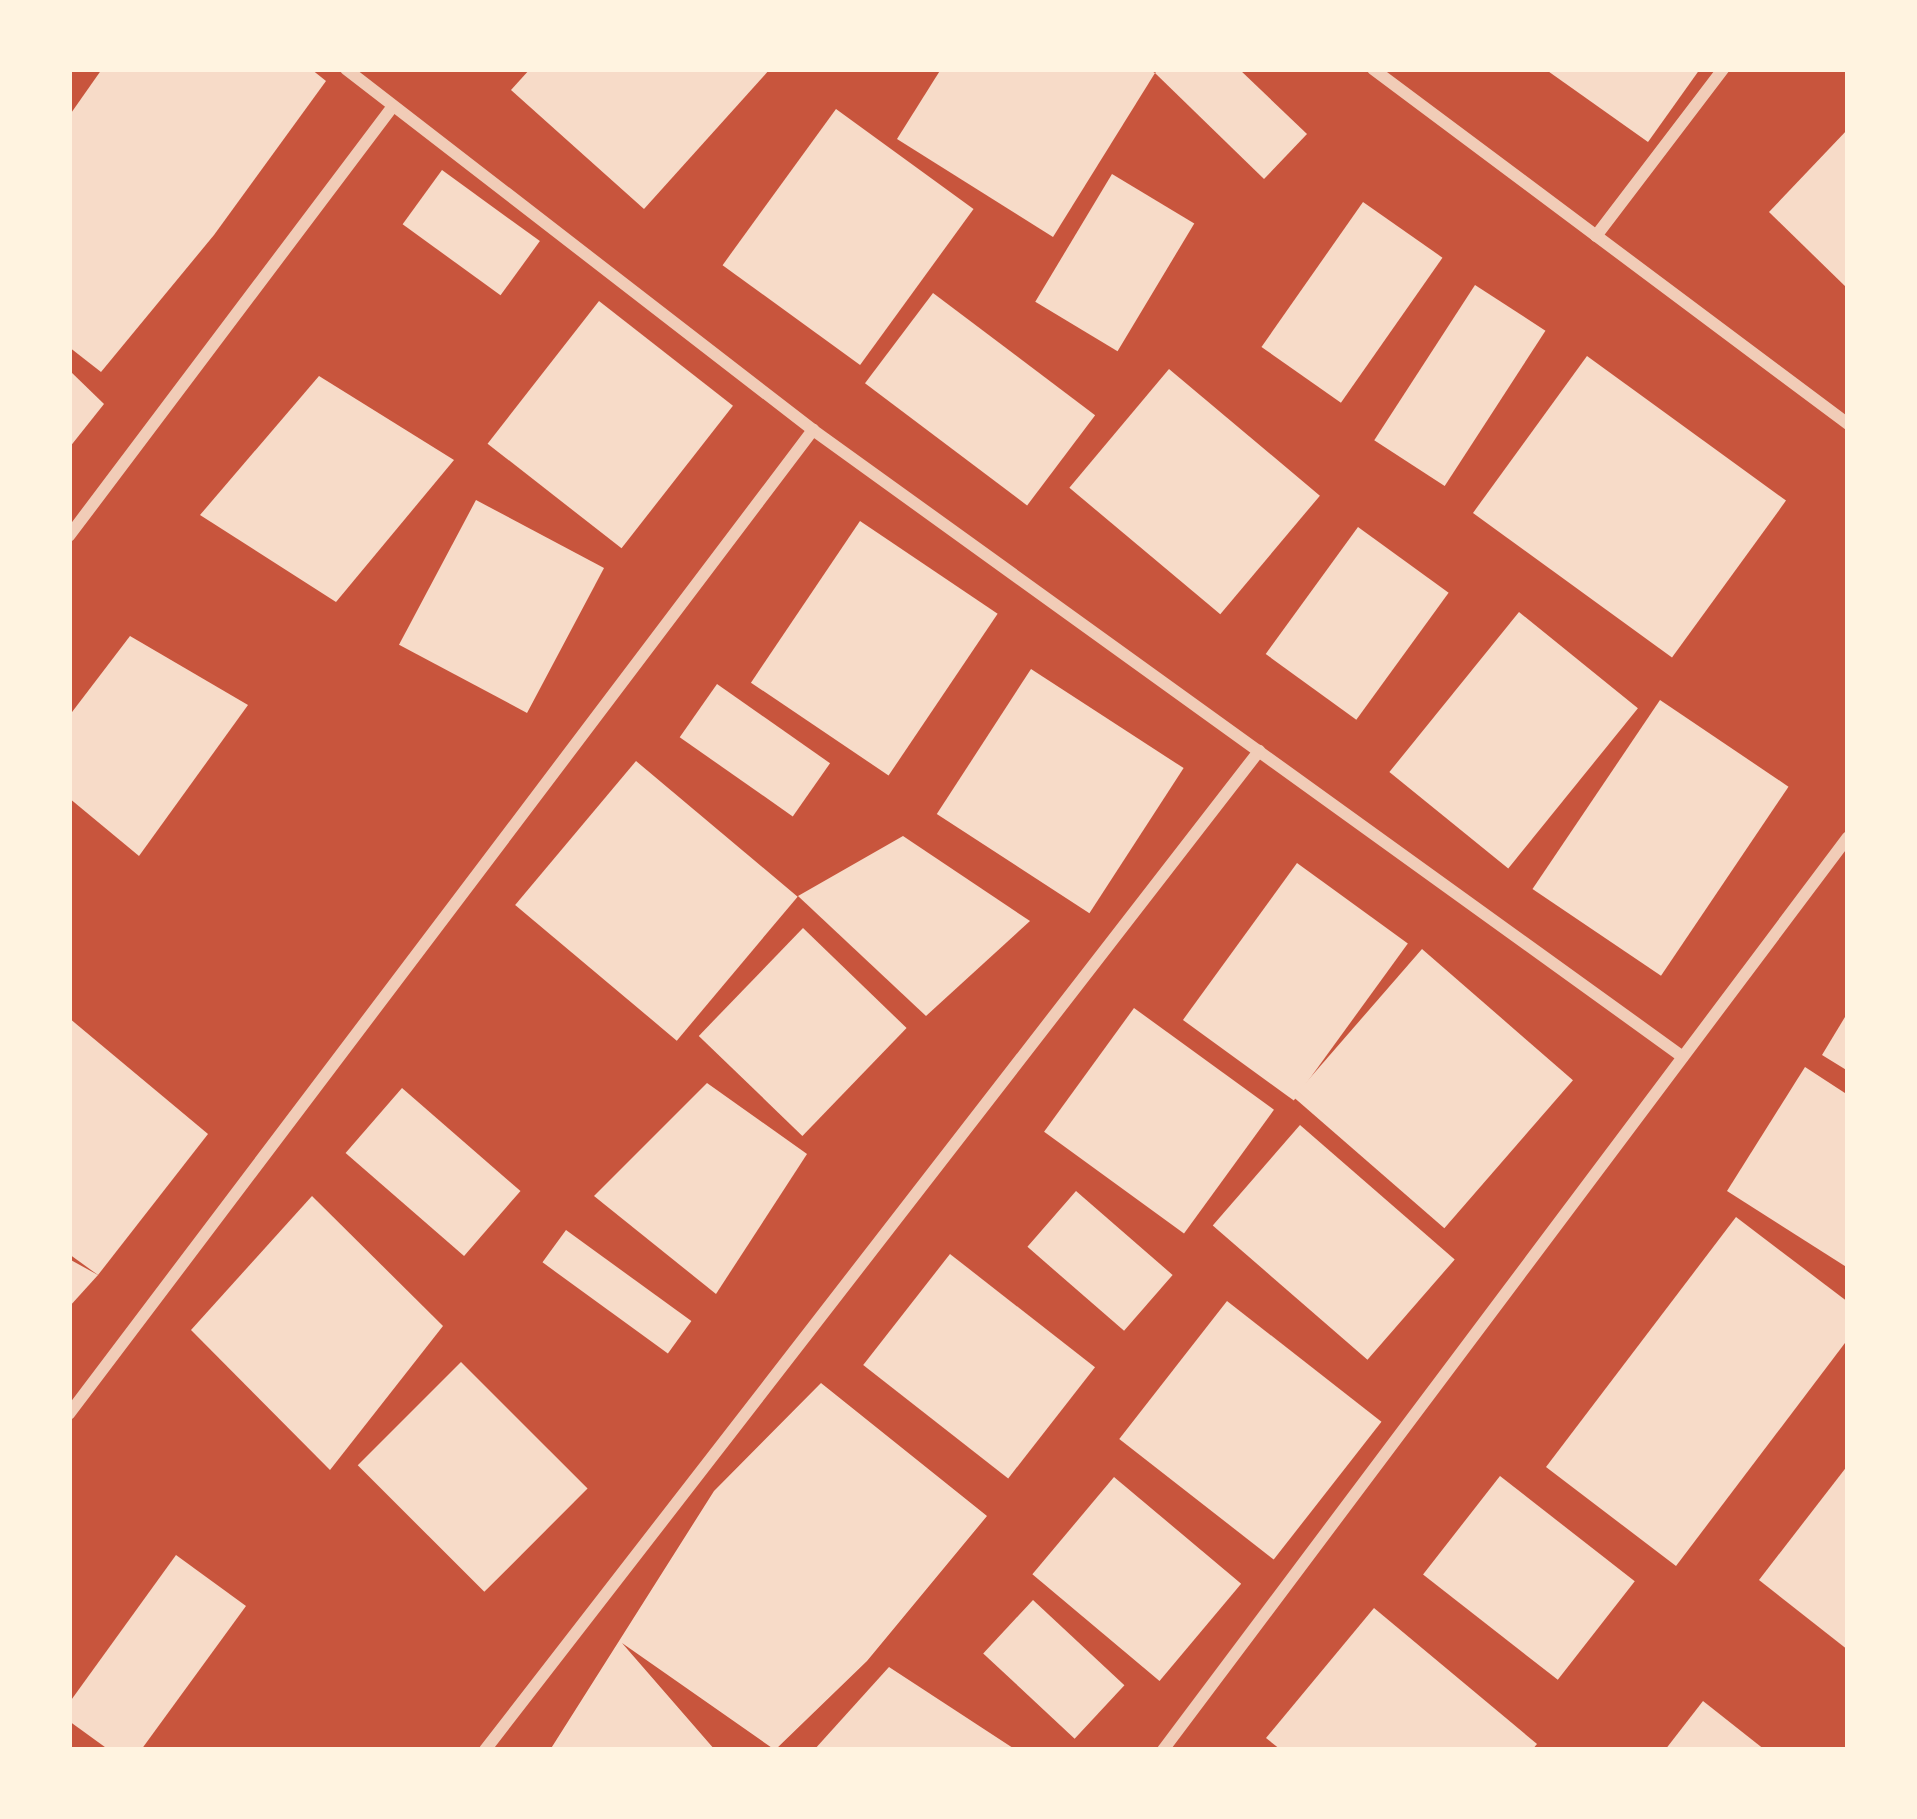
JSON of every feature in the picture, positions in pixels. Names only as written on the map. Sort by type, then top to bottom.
[{"type":"street","points":[[346,69],[813,430],[1683,1057]]},
{"type":"street","points":[[1373,69],[1848,424]]},
{"type":"street","points":[[1596,236],[1723,69]]},
{"type":"street","points":[[69,536],[393,106]]},
{"type":"street","points":[[69,1414],[813,430]]},
{"type":"street","points":[[485,1750],[1259,751]]},
{"type":"street","points":[[1163,1750],[1848,837]]},
{"type":"building","points":[[102,69],[311,69],[326,81],[214,235],[101,372],[69,347],[69,116]]},
{"type":"building","points":[[530,69],[770,69],[644,209],[511,90]]},
{"type":"building","points":[[941,69],[1148,69],[1155,73],[1053,237],[897,139]]},
{"type":"building","points":[[1159,69],[1239,69],[1307,134],[1264,179],[1155,73]]},
{"type":"building","points":[[1545,69],[1700,69],[1648,142]]},
{"type":"building","points":[[836,109],[974,209],[860,365],[723,265]]},
{"type":"building","points":[[1848,129],[1848,289],[1769,212]]},
{"type":"building","points":[[442,170],[540,241],[501,295],[403,224]]},
{"type":"building","points":[[1112,174],[1194,223],[1118,351],[1035,302]]},
{"type":"building","points":[[1363,202],[1442,258],[1341,403],[1261,347]]},
{"type":"building","points":[[1475,285],[1545,331],[1445,486],[1374,440]]},
{"type":"building","points":[[933,293],[1095,415],[1027,505],[865,383]]},
{"type":"building","points":[[599,301],[733,406],[622,548],[488,444]]},
{"type":"building","points":[[1587,356],[1786,501],[1672,658],[1473,513]]},
{"type":"building","points":[[1169,369],[1320,496],[1220,614],[1069,488]]},
{"type":"building","points":[[69,370],[104,404],[69,448]]},
{"type":"building","points":[[319,376],[454,460],[336,602],[200,515]]},
{"type":"building","points":[[476,500],[604,568],[527,713],[399,645]]},
{"type":"building","points":[[860,521],[998,614],[889,775],[751,683]]},
{"type":"building","points":[[1358,527],[1449,593],[1356,720],[1266,654]]},
{"type":"building","points":[[1519,612],[1638,708],[1508,868],[1389,772]]},
{"type":"building","points":[[130,636],[248,705],[139,856],[69,798],[69,716]]},
{"type":"building","points":[[1031,669],[1184,768],[1089,913],[937,814]]},
{"type":"building","points":[[717,684],[830,763],[793,816],[680,737]]},
{"type":"building","points":[[1660,700],[1789,787],[1661,976],[1533,889]]},
{"type":"building","points":[[636,761],[798,897],[677,1041],[515,905]]},
{"type":"building","points":[[903,836],[1030,921],[926,1016],[798,896]]},
{"type":"building","points":[[1297,863],[1408,944],[1294,1100],[1183,1020]]},
{"type":"building","points":[[803,928],[907,1028],[802,1136],[699,1036]]},
{"type":"building","points":[[1422,949],[1573,1080],[1444,1228],[1293,1097]]},
{"type":"building","points":[[1134,1008],[1274,1110],[1184,1233],[1044,1132]]},
{"type":"building","points":[[1848,1012],[1848,1071],[1822,1055]]},
{"type":"building","points":[[69,1018],[208,1134],[98,1275],[69,1254]]},
{"type":"building","points":[[1805,1067],[1848,1095],[1848,1268],[1727,1191]]},
{"type":"building","points":[[707,1083],[807,1154],[716,1294],[594,1196]]},
{"type":"building","points":[[402,1088],[520,1191],[464,1256],[346,1153]]},
{"type":"building","points":[[1300,1125],[1455,1259],[1367,1360],[1213,1225]]},
{"type":"building","points":[[1076,1191],[1173,1275],[1124,1331],[1027,1247]]},
{"type":"building","points":[[312,1196],[443,1326],[330,1470],[191,1330]]},
{"type":"building","points":[[1736,1217],[1848,1302],[1848,1339],[1676,1566],[1546,1467]]},
{"type":"building","points":[[566,1230],[691,1321],[668,1353],[542,1262]]},
{"type":"building","points":[[950,1254],[1095,1367],[1008,1478],[863,1365]]},
{"type":"building","points":[[69,1259],[98,1275],[69,1307]]},
{"type":"building","points":[[1227,1301],[1381,1422],[1274,1560],[1119,1439]]},
{"type":"building","points":[[461,1362],[588,1489],[484,1592],[358,1465]]},
{"type":"building","points":[[821,1383],[987,1516],[867,1661],[775,1750],[622,1643],[715,1750],[550,1750],[714,1491]]},
{"type":"building","points":[[1848,1465],[1848,1650],[1759,1580]]},
{"type":"building","points":[[1500,1476],[1635,1581],[1558,1680],[1423,1575]]},
{"type":"building","points":[[1114,1477],[1241,1584],[1160,1681],[1032,1574]]},
{"type":"building","points":[[176,1555],[246,1606],[141,1750],[109,1750],[69,1721],[69,1703]]},
{"type":"building","points":[[1033,1600],[1124,1685],[1075,1739],[983,1653]]},
{"type":"building","points":[[1374,1608],[1537,1744],[1532,1750],[1281,1750],[1266,1738]]},
{"type":"building","points":[[889,1667],[1016,1750],[814,1750]]},
{"type":"building","points":[[1703,1701],[1765,1750],[1665,1750]]}]
